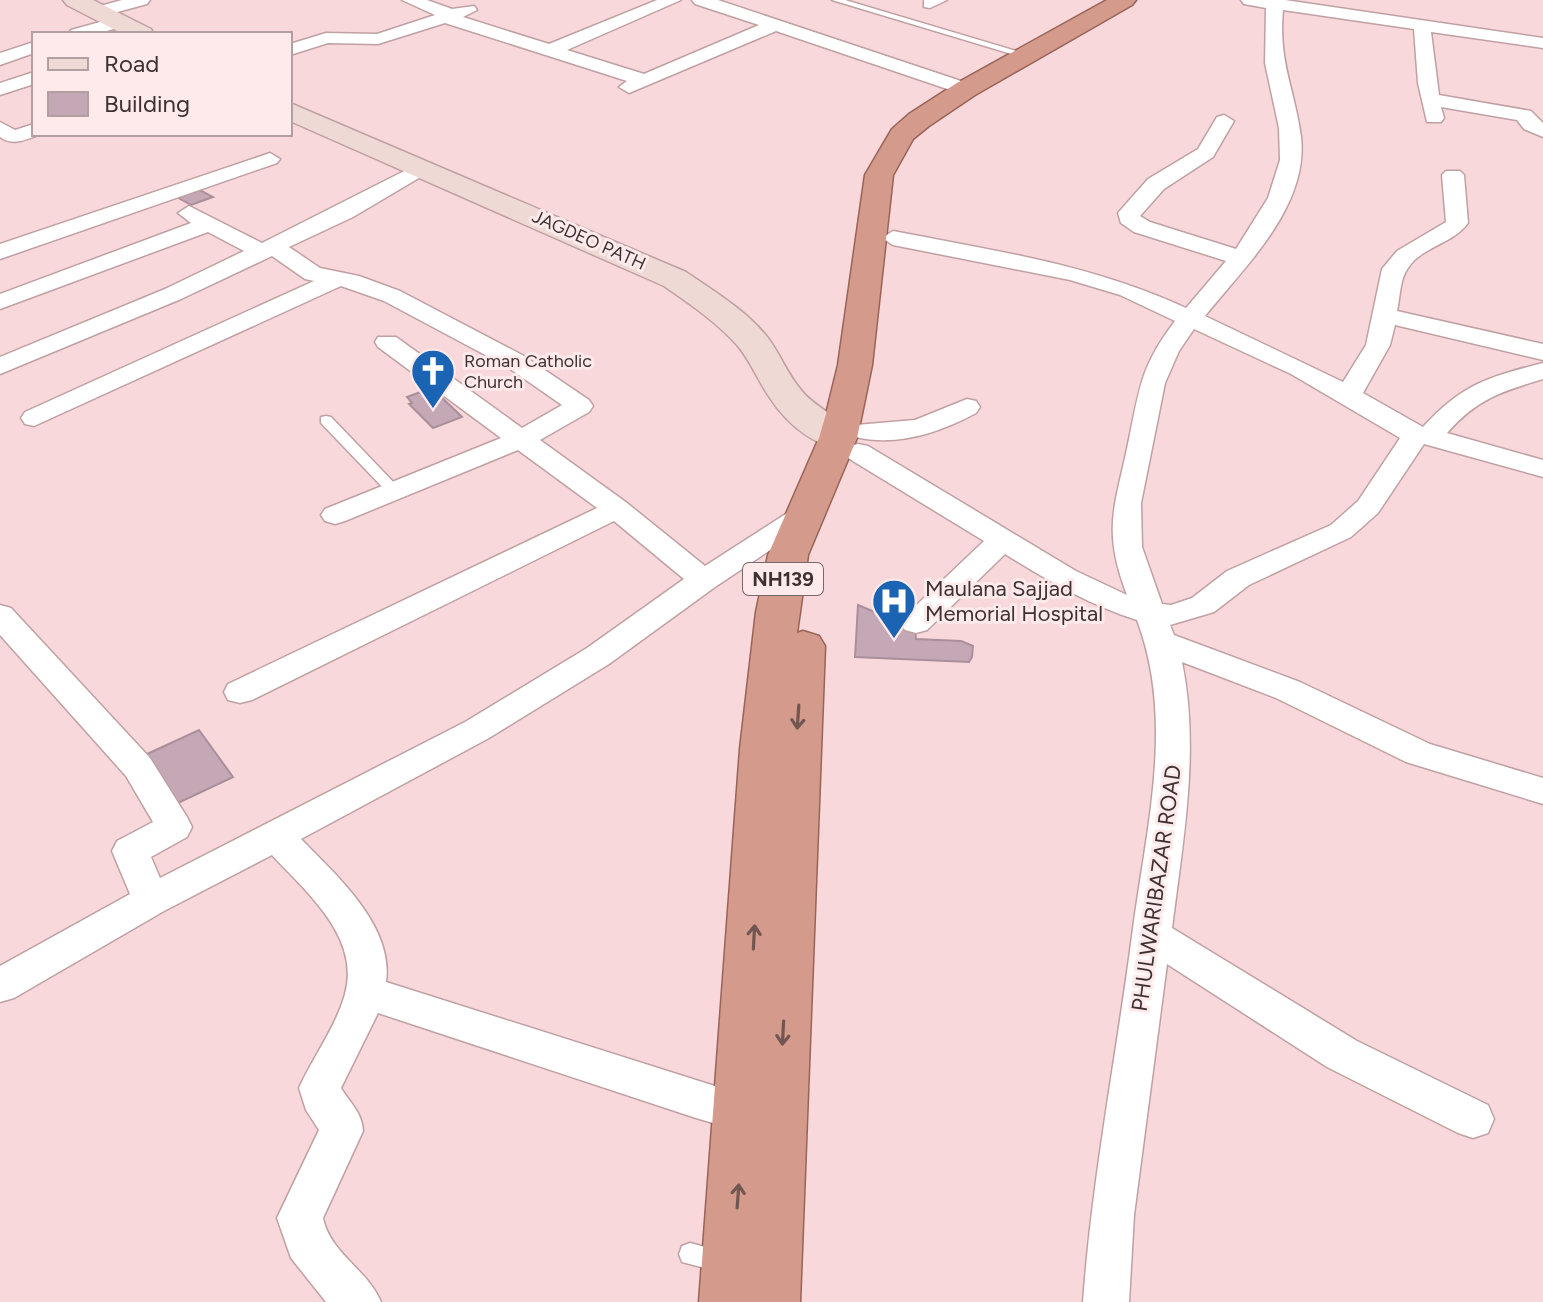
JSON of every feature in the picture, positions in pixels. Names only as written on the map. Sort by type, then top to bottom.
[{"type":"highway","name":"NH139","points":[[732,1283],[764,749],[787,663],[806,613],[816,558],[879,367],[884,259],[898,177],[920,138],[954,111],[1124,0]]},
{"type":"highway","name":"NH139","points":[[884,259],[877,187],[890,153],[919,120],[966,89],[1144,0]]},
{"type":"highway","name":"NH139","points":[[768,1302],[787,663],[777,612],[788,555],[805,514],[854,440]]},
{"type":"main road","points":[[75,0],[138,32]]},
{"type":"main road","name":"JAGDEO PATH","points":[[292,112],[639,261],[715,304],[754,343],[786,396],[810,420],[854,440]]},
{"type":"street","points":[[81,32],[141,0]]},
{"type":"street","points":[[411,0],[458,14],[636,84],[772,26]]},
{"type":"street","points":[[549,51],[672,0]]},
{"type":"street","points":[[701,0],[966,89]]},
{"type":"street","points":[[1267,2],[1543,43]]},
{"type":"street","name":"PHULWARIBAZAR ROAD","points":[[1106,1302],[1112,1215],[1168,822],[1175,745],[1172,699],[1156,628],[1127,549],[1128,498],[1143,437],[1148,387],[1167,349],[1241,258],[1273,211],[1288,173],[1292,133],[1277,82],[1267,2]]},
{"type":"street","points":[[292,49],[326,38],[378,39],[458,14]]},
{"type":"street","points":[[1422,25],[1432,108],[1524,115],[1531,125],[1543,131]]},
{"type":"street","points":[[0,59],[32,48]]},
{"type":"street","points":[[0,89],[32,79]]},
{"type":"street","points":[[1224,121],[1206,153],[1142,196],[1129,213],[1129,218],[1142,227],[1241,258]]},
{"type":"street","points":[[0,128],[13,137],[32,131]]},
{"type":"street","points":[[0,252],[270,159]]},
{"type":"street","points":[[0,366],[116,320],[345,212],[422,168]]},
{"type":"street","points":[[1349,395],[1371,362],[1385,315],[1391,277],[1397,264],[1425,243],[1449,232],[1457,223],[1453,175]]},
{"type":"street","points":[[159,197],[303,269],[392,296],[515,361],[580,406],[522,439],[335,515]]},
{"type":"street","points":[[0,302],[208,224]]},
{"type":"street","points":[[884,259],[1098,280],[1144,297],[1300,369],[1420,435],[1543,469]]},
{"type":"street","points":[[34,418],[338,279]]},
{"type":"street","points":[[1385,315],[1543,352]]},
{"type":"street","points":[[387,342],[617,509],[704,580]]},
{"type":"street","points":[[1156,628],[1172,615],[1203,605],[1238,578],[1341,531],[1368,507],[1420,435],[1485,388],[1543,371]]},
{"type":"street","points":[[854,440],[916,431],[941,423],[967,407]]},
{"type":"street","points":[[854,440],[1001,541],[1156,628],[1418,753],[1543,791]]},
{"type":"street","points":[[240,692],[617,509]]},
{"type":"street","points":[[0,986],[151,900],[403,771],[549,687],[805,514]]},
{"type":"street","points":[[916,623],[1001,541]]},
{"type":"street","points":[[0,615],[138,767],[174,827],[130,851],[151,900]]},
{"type":"street","points":[[276,836],[343,909],[364,947],[365,992],[320,1088],[321,1097],[341,1121],[341,1131],[300,1218],[301,1233],[307,1246],[358,1302]]},
{"type":"street","points":[[1150,934],[1342,1054],[1473,1119]]},
{"type":"street","points":[[365,992],[530,1045],[634,1083],[744,1113]]},
{"type":"lane","points":[[836,0],[1028,56]]},
{"type":"lane","points":[[326,420],[394,491]]},
{"type":"lane","points":[[690,1254],[732,1283]]},
{"type":"building","points":[[194,187],[213,197],[191,205],[173,195]]},
{"type":"building","points":[[426,390],[432,396],[438,394],[462,417],[433,428],[409,404],[412,403],[407,397]]},
{"type":"building","points":[[858,605],[915,629],[916,639],[961,641],[973,646],[972,657],[969,662],[855,657]]},
{"type":"building","points":[[199,730],[233,777],[178,803],[145,755]]},
{"type":"place","name":"Roman Catholic Church","points":[[433,410]]},
{"type":"place","name":"Maulana Sajjad Memorial Hospital","points":[[894,640]]}]
